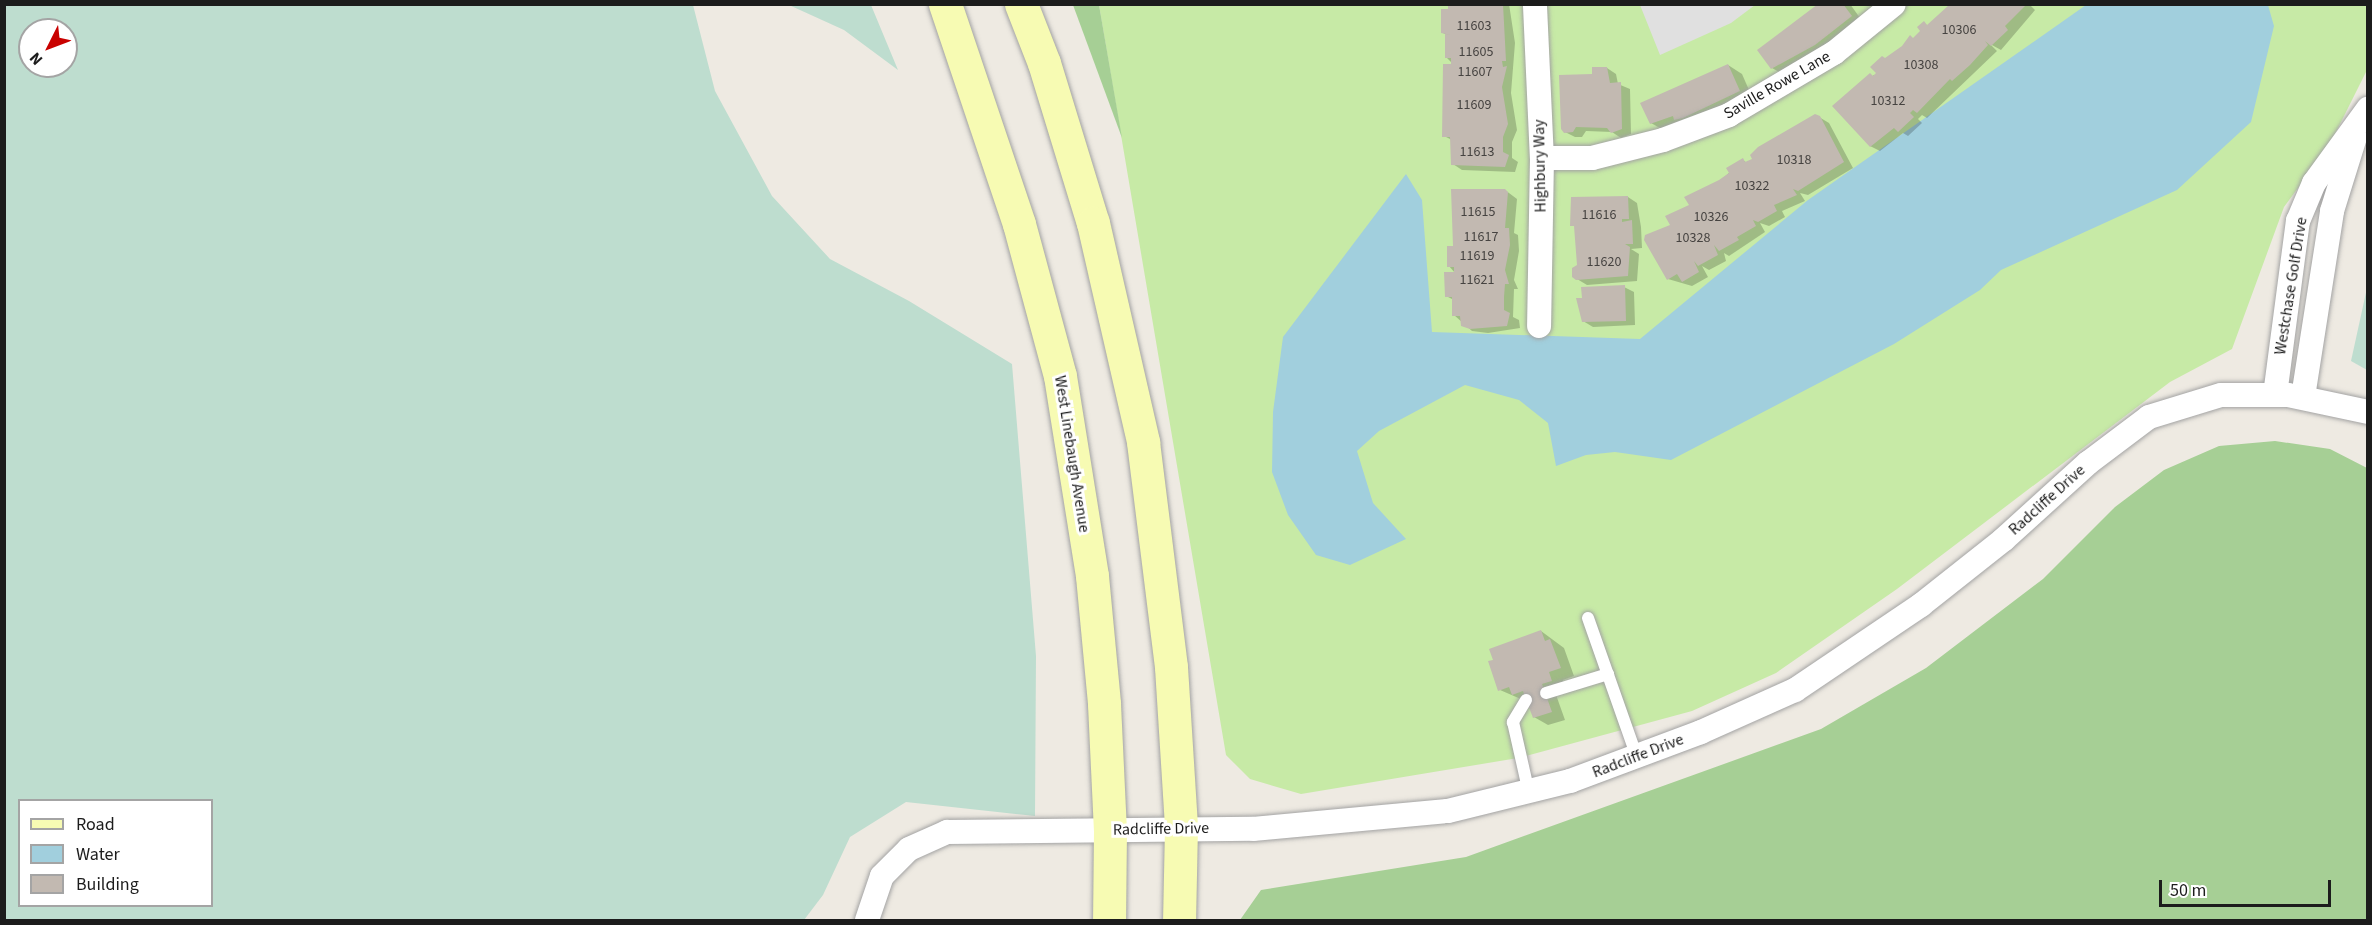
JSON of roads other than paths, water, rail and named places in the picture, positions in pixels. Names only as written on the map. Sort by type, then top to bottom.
[{"type":"main road","name":"West Linebaugh Avenue","points":[[945,4],[1019,224],[1060,376],[1092,576],[1104,704],[1110,830],[1109,921]]},
{"type":"main road","points":[[1021,4],[1044,63],[1093,224],[1143,442],[1171,667],[1181,828],[1179,921]]},
{"type":"street","name":"Saville Rowe Lane","points":[[1542,158],[1592,158],[1663,140],[1729,115],[1834,52],[1894,4]]},
{"type":"street","name":"Highbury Way","points":[[1534,6],[1542,158],[1539,326]]},
{"type":"street","name":"Westchase Golf Drive","points":[[2276,395],[2298,221],[2314,183],[2363,116]]},
{"type":"street","name":"Westchase Golf Drive","points":[[2303,397],[2332,211],[2363,116]]},
{"type":"street","name":"Radcliffe Drive","points":[[867,921],[882,876],[909,849],[947,832],[1254,829],[1448,811],[1529,793],[1637,757],[1795,690],[1921,605],[2003,540],[2088,463],[2149,417],[2221,395],[2303,397],[2363,415]]},
{"type":"lane","points":[[1588,618],[1637,757]]},
{"type":"lane","points":[[1546,693],[1608,674]]},
{"type":"lane","points":[[1526,700],[1513,722],[1529,793]]},
{"type":"water","points":[[2086,5],[2268,5],[2274,26],[2251,122],[2177,190],[2001,270],[1980,290],[1894,344],[1671,460],[1615,452],[1586,455],[1556,466],[1548,423],[1519,400],[1465,385],[1379,431],[1357,451],[1373,503],[1406,539],[1350,565],[1316,555],[1288,515],[1272,472],[1273,412],[1283,337],[1406,174],[1422,200],[1432,332],[1640,339],[1808,200]]}]
